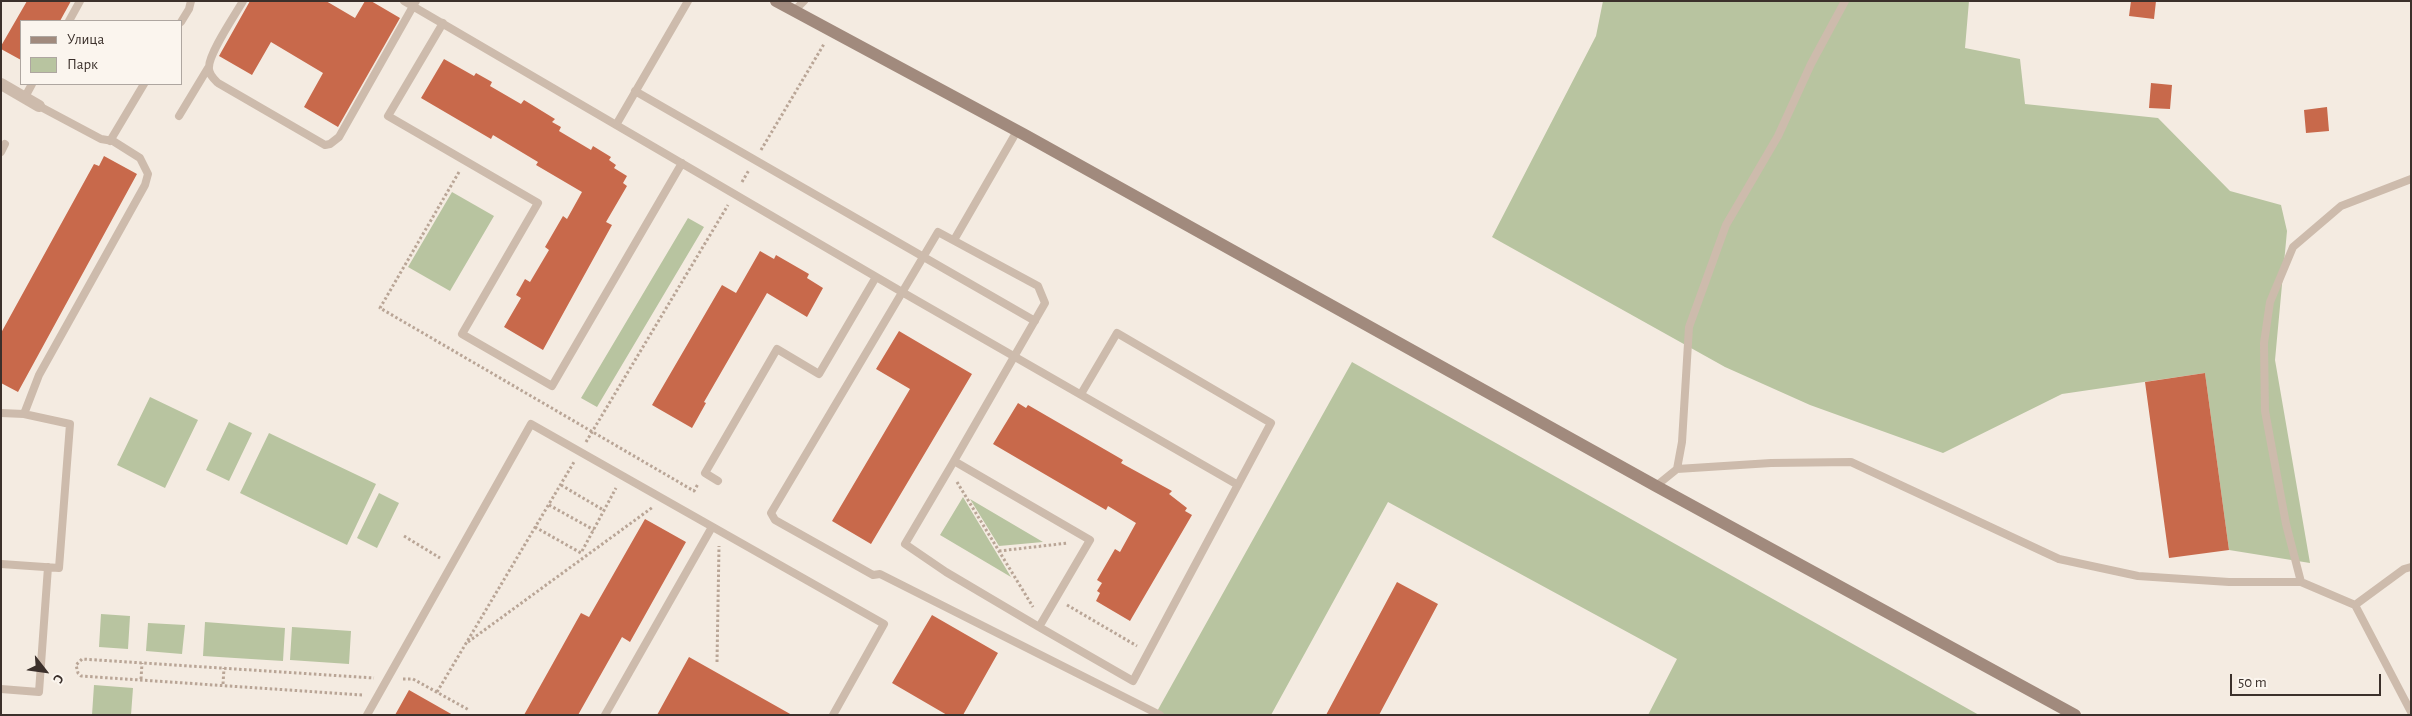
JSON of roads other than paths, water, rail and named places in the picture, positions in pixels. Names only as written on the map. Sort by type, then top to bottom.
[{"type":"street","points":[[776,1],[831,33],[1017,131],[1656,486],[2076,715]]},
{"type":"street","points":[[1,84],[39,106]]},
{"type":"lane","points":[[70,20],[80,1]]},
{"type":"lane","points":[[182,21],[190,9],[190,1]]},
{"type":"lane","points":[[179,116],[208,68],[213,54],[243,1]]},
{"type":"lane","points":[[404,1],[415,4],[442,23],[682,164],[1238,485]]},
{"type":"lane","points":[[616,125],[688,1]]},
{"type":"lane","points":[[794,11],[804,1]]},
{"type":"lane","points":[[1677,469],[1682,442],[1689,327],[1726,225],[1778,136],[1811,64],[1845,1]]},
{"type":"lane","points":[[208,68],[211,77],[218,83],[325,145],[330,144],[339,138],[415,4]]},
{"type":"lane","points":[[442,23],[388,116],[538,203],[462,334],[552,386],[682,164]]},
{"type":"lane","points":[[24,97],[31,85]]},
{"type":"lane","points":[[110,141],[143,85]]},
{"type":"lane","points":[[635,91],[1035,321]]},
{"type":"lane","points":[[24,414],[39,375],[145,185],[148,174],[140,158],[39,106]]},
{"type":"lane","points":[[954,240],[1017,131]]},
{"type":"lane","points":[[2301,582],[2286,524],[2265,410],[2264,343],[2270,302],[2293,247],[2341,206],[2411,179]]},
{"type":"lane","points":[[1081,394],[1117,332],[1271,423],[1133,681],[1041,624],[946,572],[905,544],[1045,303],[1038,286],[938,232],[771,513],[775,520],[873,576],[880,574],[1160,715]]},
{"type":"lane","points":[[718,481],[705,473],[777,349],[819,374],[876,277]]},
{"type":"lane","points":[[1,413],[24,414],[70,424],[59,568],[1,564]]},
{"type":"lane","points":[[367,715],[531,424],[884,624],[833,715]]},
{"type":"lane","points":[[954,461],[1089,541],[1041,624]]},
{"type":"lane","points":[[1656,486],[1677,469],[1771,462],[1851,462],[2060,559],[2138,576],[2228,582],[2301,582],[2354,605],[2411,712]]},
{"type":"lane","points":[[605,715],[716,529]]},
{"type":"lane","points":[[1,689],[39,692],[48,567]]},
{"type":"lane","points":[[2354,605],[2404,569],[2411,567]]}]
